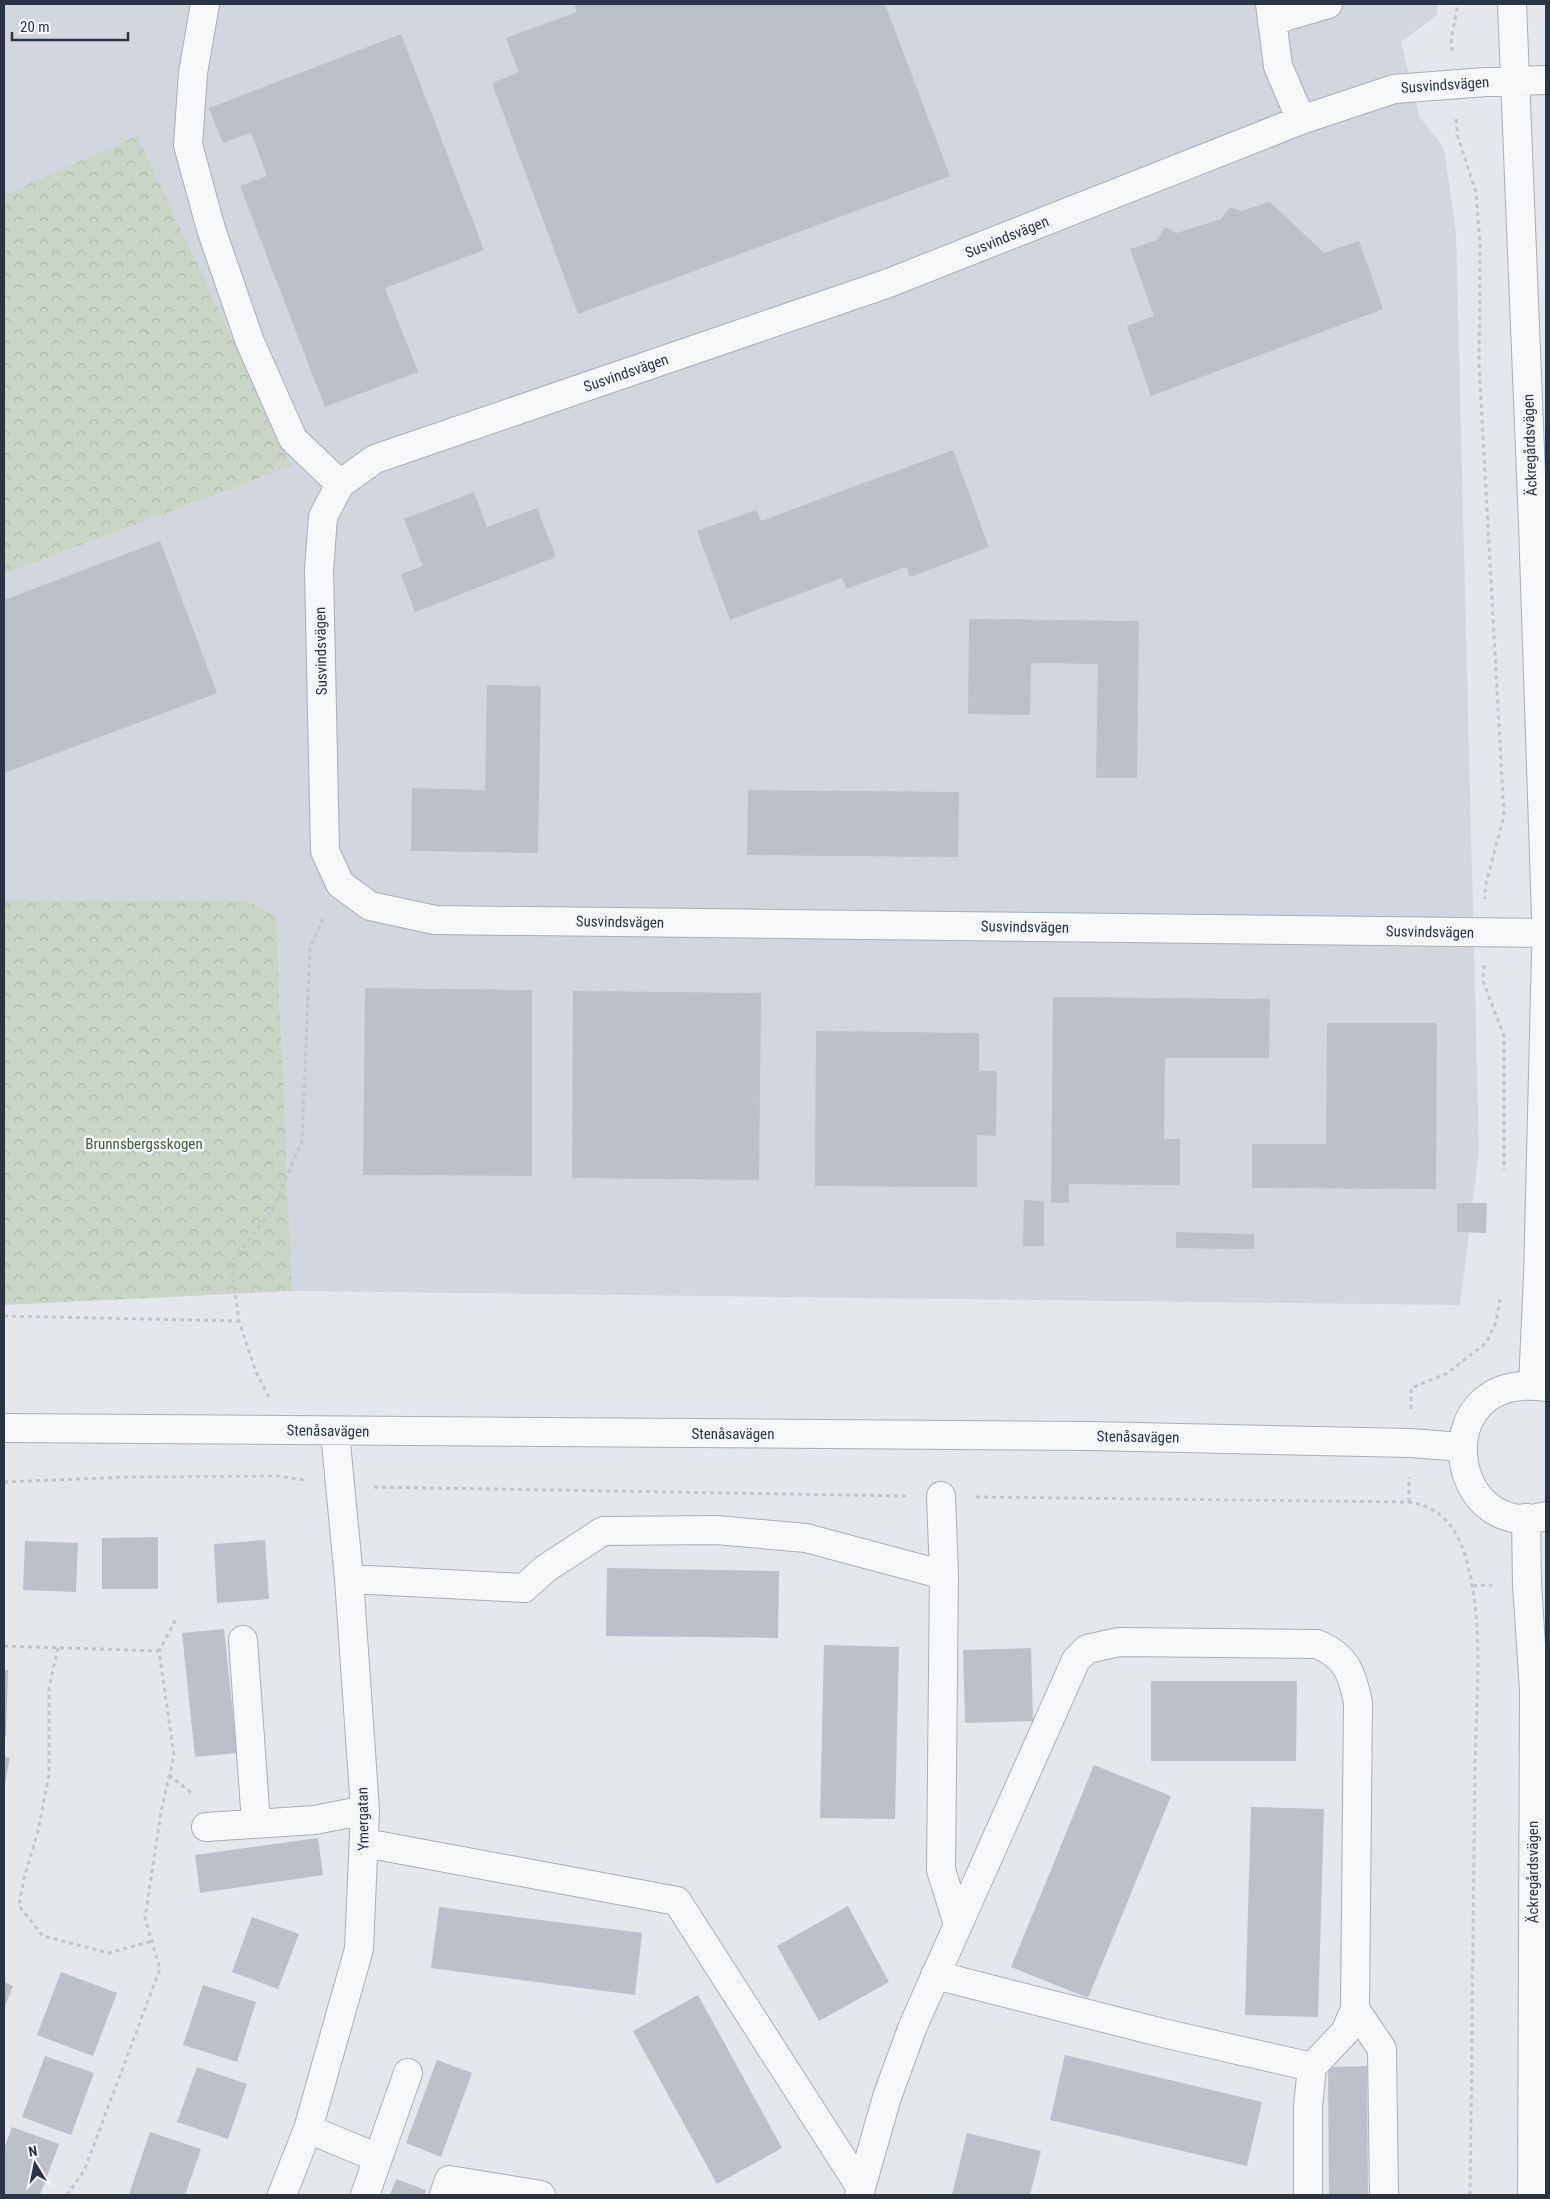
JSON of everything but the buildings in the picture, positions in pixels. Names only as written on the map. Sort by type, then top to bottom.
[{"type":"street","points":[[205,4],[193,73],[188,145],[208,219],[250,342],[294,439],[340,484]]},
{"type":"street","points":[[1301,120],[1278,66],[1271,14],[1287,16],[1328,4]]},
{"type":"street","name":"Äckregårdsvägen","points":[[1512,4],[1534,544],[1546,917]]},
{"type":"street","name":"Susvindsvägen","points":[[1546,80],[1453,84],[1394,89],[1301,120],[886,284],[375,459],[340,484],[323,517],[319,570],[325,851],[340,884],[370,906],[436,920],[1546,933]]},
{"type":"street","name":"Äckregårdsvägen","points":[[1532,2195],[1534,1691],[1527,1584],[1536,1517],[1500,1512],[1478,1497],[1465,1473],[1462,1447],[1464,1432],[1470,1418],[1485,1401],[1504,1389],[1540,1386],[1538,1277],[1546,952]]},
{"type":"street","name":"Stenåsavägen","points":[[4,1428],[334,1432],[1091,1436],[1410,1443],[1462,1447]]},
{"type":"street","name":"Ymergatan","points":[[282,2195],[308,2129],[359,1949],[365,1810],[349,1579],[334,1432]]},
{"type":"street","points":[[941,1496],[944,1575],[941,1870],[958,1924]]},
{"type":"street","points":[[349,1579],[524,1588],[545,1569],[604,1531],[716,1530],[806,1538],[944,1575]]},
{"type":"street","points":[[243,1640],[256,1824]]},
{"type":"street","points":[[860,2192],[887,2097],[913,2026],[1076,1660],[1087,1650],[1119,1642],[1317,1644],[1331,1650],[1344,1662],[1353,1676],[1358,1702],[1355,2009],[1345,2032],[1312,2067],[1308,2108],[1308,2195]]},
{"type":"street","points":[[206,1827],[315,1820],[365,1810]]},
{"type":"street","points":[[365,1843],[677,1901],[860,2192]]},
{"type":"street","points":[[935,1975],[1163,2034],[1312,2067]]},
{"type":"street","points":[[1355,2009],[1382,2049],[1384,2195]]},
{"type":"street","points":[[365,2195],[408,2073]]},
{"type":"street","points":[[308,2129],[378,2158]]},
{"type":"street","points":[[444,2195],[449,2180],[540,2195]]},
{"type":"path","points":[[1458,4],[1451,40],[1453,84],[1458,137],[1476,192],[1480,244],[1479,365],[1504,816],[1485,887],[1483,981],[1504,1036],[1504,1171]]},
{"type":"path","points":[[277,1431],[275,1408],[256,1372],[239,1321],[232,1264],[272,1210],[302,1141],[310,947],[340,884]]},
{"type":"path","points":[[1409,1502],[1411,1388],[1446,1374],[1486,1343],[1496,1322],[1501,1295]]},
{"type":"path","points":[[4,1316],[239,1321]]},
{"type":"path","points":[[66,2195],[84,2171],[160,1969],[145,1918],[161,1812],[174,1755],[159,1651],[176,1619]]},
{"type":"path","points":[[4,1646],[159,1651]]},
{"type":"path","points":[[58,1648],[49,1687],[49,1775],[38,1830],[24,1878],[19,1906],[43,1936],[109,1953],[152,1941]]},
{"type":"shaded area","points":[[4,4],[1437,4],[1437,15],[1401,42],[1419,116],[1444,148],[1456,232],[1479,1150],[1460,1305],[292,1291],[276,915],[247,901],[4,900],[4,574],[292,466],[137,137],[4,195]]},
{"type":"green space","points":[[137,136],[292,466],[4,574],[4,195]]},
{"type":"green space","name":"Brunnsbergsskogen","points":[[4,900],[247,901],[276,915],[292,1291],[4,1305]]}]
